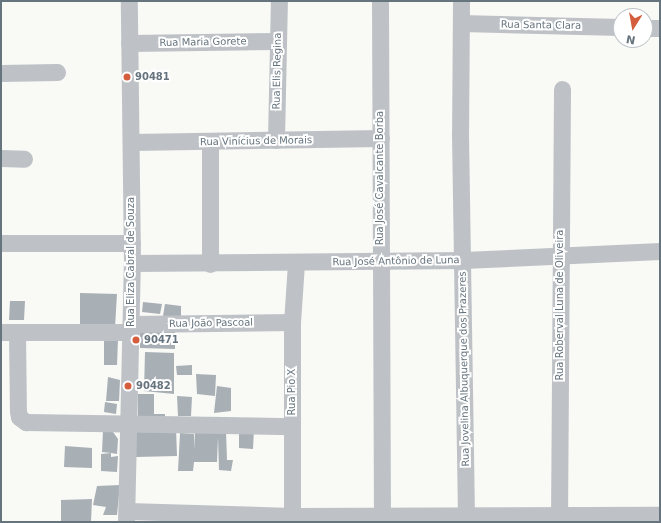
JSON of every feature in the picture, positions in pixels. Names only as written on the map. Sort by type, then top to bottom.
[{"type":"street","name":"Rua Eliza Cabral de Souza","points":[[127,517],[132,263],[129,1]]},
{"type":"street","name":"Rua Elis Regina","points":[[276,140],[279,1]]},
{"type":"street","name":"Rua José Cavalcante Borba","points":[[380,1],[382,519]]},
{"type":"street","name":"Rua Jovelina Albuquerque dos Prazeres","points":[[461,1],[460,134],[466,519]]},
{"type":"street","name":"Rua Santa Clara","points":[[461,23],[613,27]]},
{"type":"street","name":"Rua Maria Gorete","points":[[129,43],[277,41]]},
{"type":"street","points":[[1,73],[57,72]]},
{"type":"street","name":"Rua Roberval Luna de Oliveira","points":[[559,518],[562,89]]},
{"type":"street","name":"Rua Vinícius de Morais","points":[[131,142],[210,142],[381,138]]},
{"type":"street","points":[[210,142],[210,264]]},
{"type":"street","points":[[1,158],[24,159]]},
{"type":"street","points":[[1,243],[132,243]]},
{"type":"street","name":"Rua José Antônio de Luna","points":[[132,263],[210,264],[463,260],[660,251]]},
{"type":"street","name":"Rua Pio X","points":[[292,519],[292,322],[296,263]]},
{"type":"street","name":"Rua João Pascoal","points":[[9,332],[292,322]]},
{"type":"street","points":[[9,332],[18,411],[22,420],[31,423],[128,422],[292,426]]},
{"type":"street","points":[[127,517],[466,519],[660,515]]},
{"type":"building","points":[[80,293],[117,294],[115,327],[80,327]]},
{"type":"building","points":[[10,301],[25,301],[24,320],[9,320]]},
{"type":"building","points":[[143,302],[162,304],[160,314],[142,312]]},
{"type":"building","points":[[165,304],[181,306],[181,317],[163,316]]},
{"type":"building","points":[[140,331],[175,331],[175,349],[140,348]]},
{"type":"building","points":[[104,339],[118,339],[117,365],[104,365]]},
{"type":"building","points":[[145,352],[174,353],[174,394],[144,391]]},
{"type":"building","points":[[192,365],[192,375],[177,375],[176,366]]},
{"type":"building","points":[[196,374],[216,375],[215,396],[197,394]]},
{"type":"building","points":[[108,377],[120,380],[119,401],[106,401]]},
{"type":"building","points":[[217,386],[231,388],[231,411],[214,413]]},
{"type":"building","points":[[138,394],[154,394],[154,414],[165,414],[165,418],[138,419]]},
{"type":"building","points":[[177,396],[192,397],[191,416],[178,416]]},
{"type":"building","points":[[105,402],[117,404],[116,414],[104,412]]},
{"type":"building","points":[[176,428],[177,456],[136,457],[135,430]]},
{"type":"building","points":[[239,429],[254,429],[253,449],[239,448]]},
{"type":"building","points":[[103,430],[113,432],[118,439],[117,454],[102,452]]},
{"type":"building","points":[[226,431],[227,460],[233,460],[231,471],[219,470],[218,437],[217,462],[194,462],[193,471],[178,471],[180,433],[194,434],[194,450],[195,432]]},
{"type":"building","points":[[65,446],[92,448],[92,468],[64,467]]},
{"type":"building","points":[[111,453],[111,457],[118,456],[117,472],[101,471],[101,454]]},
{"type":"building","points":[[120,485],[117,515],[103,515],[106,507],[93,505],[97,486]]},
{"type":"building","points":[[92,499],[91,522],[61,522],[61,500]]},
{"type":"place","name":"90481","points":[[127,77]]},
{"type":"place","name":"90471","points":[[136,340]]},
{"type":"place","name":"90482","points":[[128,386]]}]
